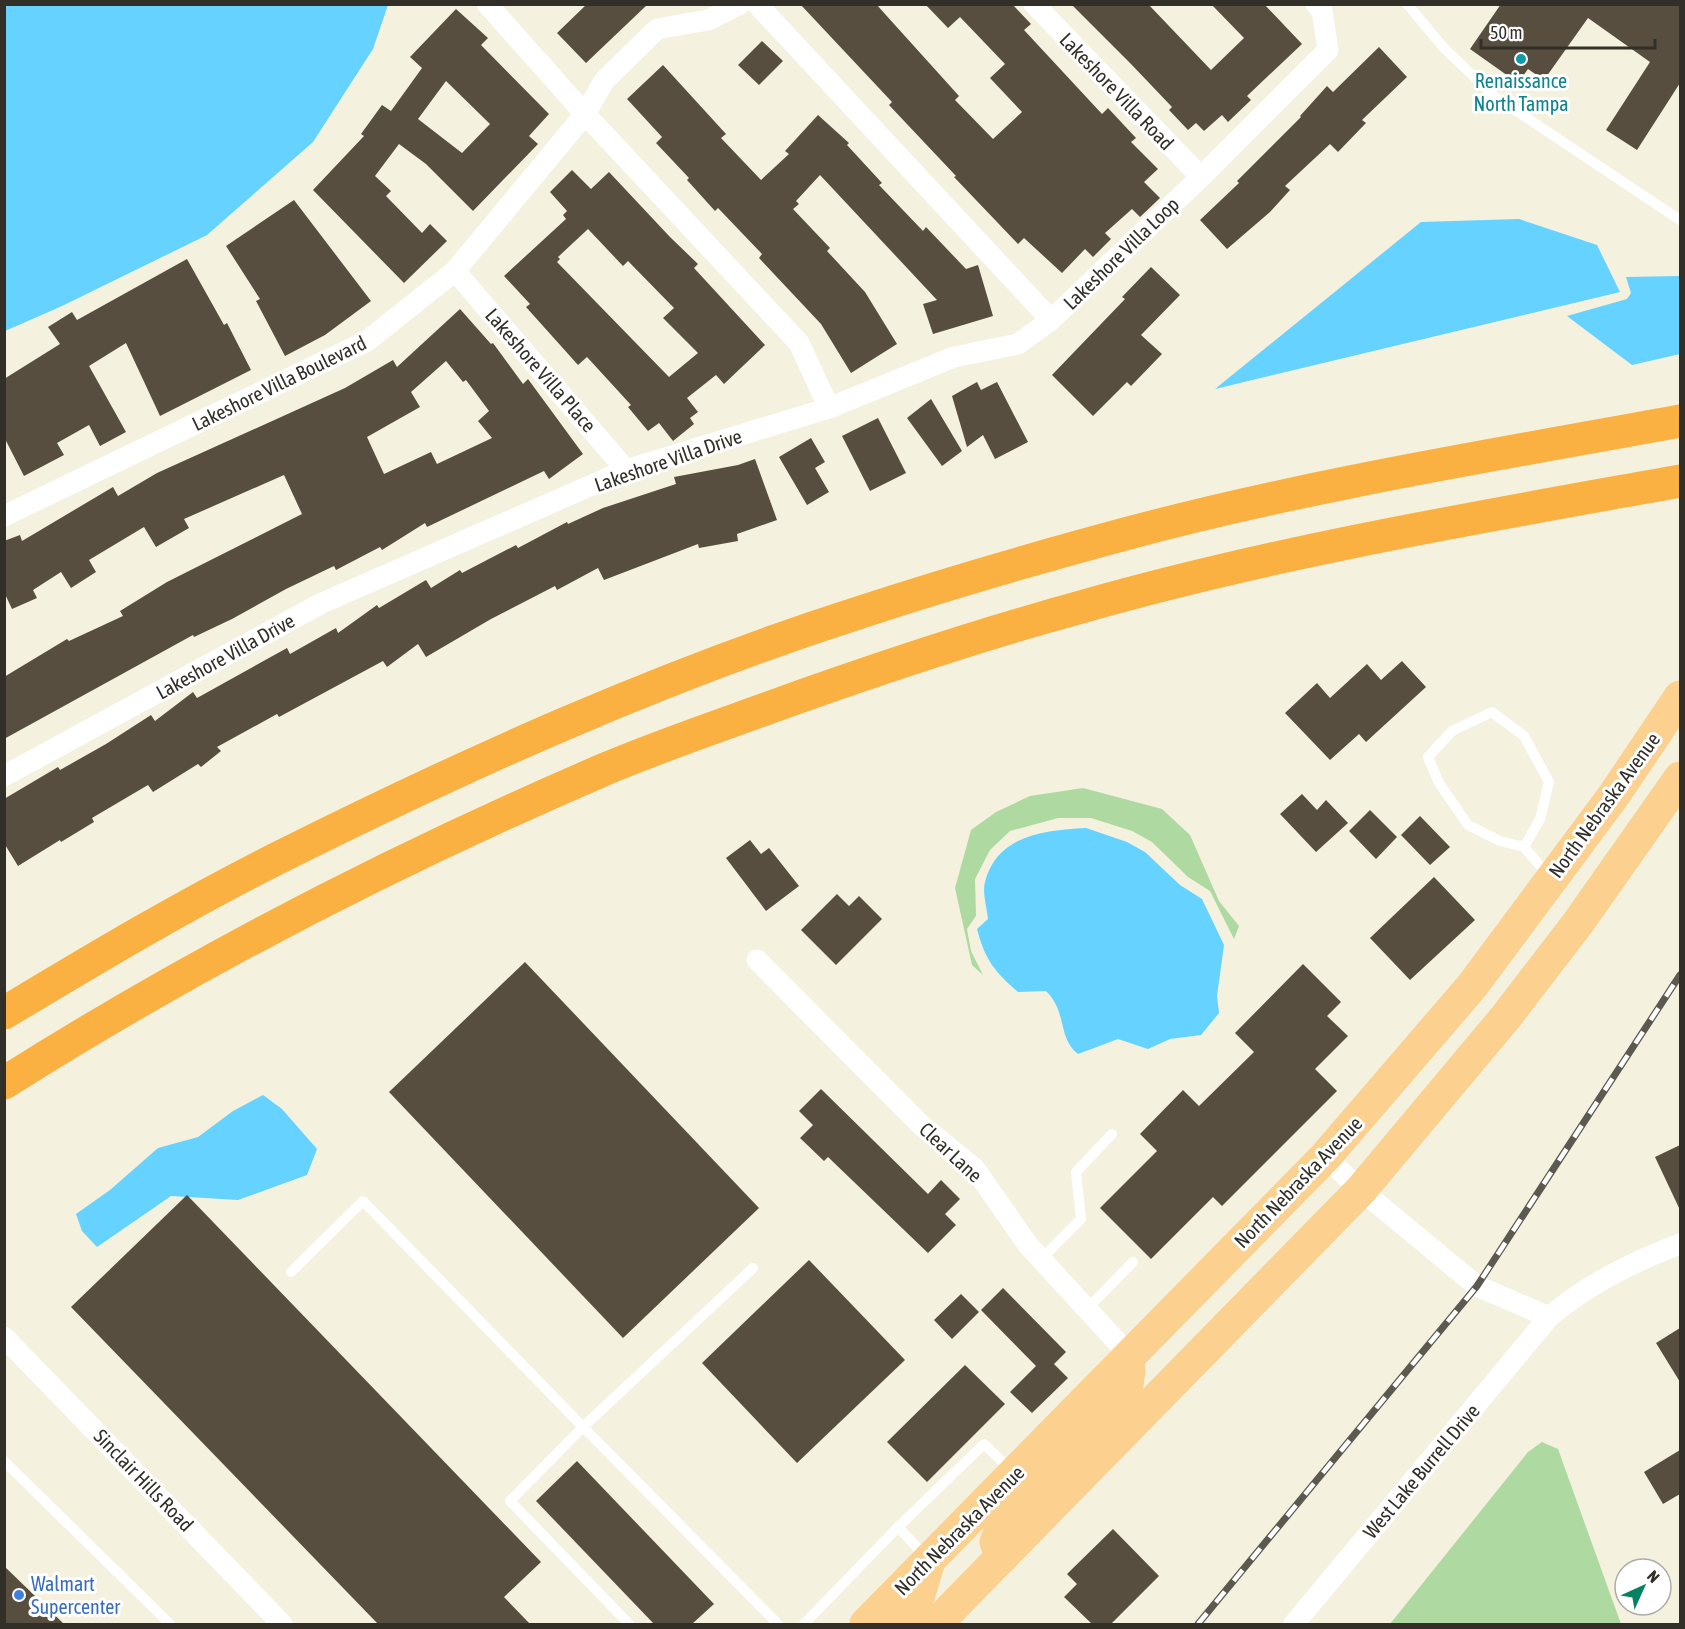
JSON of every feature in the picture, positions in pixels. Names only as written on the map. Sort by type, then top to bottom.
[{"type":"highway","points":[[4,1013],[186,907],[276,859],[459,770],[659,686],[855,614],[1129,533],[1281,497],[1680,421]]},
{"type":"highway","points":[[4,1083],[180,978],[364,880],[606,768],[840,682],[1080,607],[1169,584],[1395,534],[1680,481]]},
{"type":"main road","name":"North Nebraska Avenue","points":[[866,1624],[1325,1157],[1472,986],[1614,795],[1680,697]]},
{"type":"main road","points":[[936,1624],[1361,1190],[1505,1018],[1585,914],[1680,778]]},
{"type":"main road","points":[[1002,1557],[996,1542],[1004,1521],[1120,1398],[1127,1385],[1130,1356]]},
{"type":"main road","points":[[901,1624],[914,1611],[929,1561]]},
{"type":"street","points":[[487,4],[585,114],[800,343],[829,408]]},
{"type":"street","points":[[585,114],[604,81],[657,29],[708,20],[740,4]]},
{"type":"street","points":[[758,4],[1051,320]]},
{"type":"street","name":"Lakeshore Villa Road","points":[[1034,4],[1201,177]]},
{"type":"street","name":"Lakeshore Villa Loop","points":[[829,408],[954,357],[1018,344],[1051,320],[1201,177],[1328,50],[1322,11],[1316,4]]},
{"type":"street","name":"Lakeshore Villa Boulevard","points":[[4,516],[367,341],[455,271],[585,114]]},
{"type":"street","name":"Lakeshore Villa Place","points":[[455,271],[626,470]]},
{"type":"street","name":"Lakeshore Villa Drive","points":[[4,776],[320,604],[626,470],[829,408]]},
{"type":"street","name":"Clear Lane","points":[[757,960],[920,1124],[975,1169],[1028,1245],[1130,1356]]},
{"type":"street","points":[[1325,1157],[1361,1190],[1477,1286],[1549,1317]]},
{"type":"street","name":"West Lake Burrell Drive","points":[[1294,1624],[1549,1317],[1573,1296],[1655,1253],[1680,1244]]},
{"type":"street","name":"Sinclair Hills Road","points":[[4,1337],[282,1624]]},
{"type":"lane","points":[[1407,4],[1444,48],[1494,96],[1680,220]]},
{"type":"lane","points":[[1524,848],[1540,819],[1549,782],[1524,736],[1492,712],[1452,731],[1428,757],[1439,783],[1468,825],[1500,841],[1524,848],[1552,879]]},
{"type":"lane","points":[[1041,1259],[1081,1219],[1076,1172],[1112,1134]]},
{"type":"lane","points":[[291,1272],[363,1201],[778,1624]]},
{"type":"lane","points":[[1087,1309],[1133,1262]]},
{"type":"lane","points":[[629,1624],[510,1501],[583,1427],[753,1268]]},
{"type":"lane","points":[[804,1624],[898,1527],[984,1444],[1014,1474]]},
{"type":"lane","points":[[4,1461],[170,1624]]},
{"type":"lane","points":[[898,1527],[929,1561]]},
{"type":"green space","points":[[1083,788],[1162,809],[1190,835],[1219,901],[1239,926],[1234,939],[1210,891],[1188,877],[1152,842],[1132,831],[1091,818],[1058,818],[1010,831],[990,850],[975,879],[976,916],[967,929],[971,951],[983,975],[972,965],[955,888],[971,830],[996,812],[1030,796]]},
{"type":"green space","points":[[1542,1442],[1558,1449],[1613,1602],[1613,1617],[1618,1617],[1621,1624],[1390,1624],[1528,1452]]},
{"type":"water","points":[[5,4],[388,5],[373,49],[313,142],[207,235],[62,306],[5,331]]},
{"type":"water","points":[[1519,219],[1597,245],[1620,292],[1215,389],[1421,222]]},
{"type":"water","points":[[1680,276],[1680,354],[1632,365],[1567,316],[1627,299],[1631,293],[1626,277]]},
{"type":"water","points":[[1086,828],[1127,842],[1145,852],[1180,885],[1202,899],[1224,945],[1217,996],[1219,1013],[1201,1035],[1170,1039],[1148,1049],[1118,1039],[1078,1054],[1067,1040],[1057,1008],[1046,991],[1018,992],[1003,978],[987,957],[977,929],[988,919],[984,886],[991,866],[1000,854],[1025,838],[1055,831]]},
{"type":"water","points":[[263,1095],[282,1109],[317,1149],[307,1175],[238,1200],[171,1196],[97,1247],[82,1231],[76,1214],[110,1190],[158,1148],[198,1137],[233,1111]]},
{"type":"building","points":[[587,4],[648,4],[586,63],[557,33]]},
{"type":"building","points":[[800,4],[876,4],[959,96],[955,100],[993,139],[1022,112],[990,78],[1005,64],[960,17],[948,28],[925,4],[1012,4],[1031,24],[1024,30],[1102,114],[1108,108],[1136,138],[1131,142],[1158,169],[1144,182],[1160,198],[1140,217],[1132,209],[1105,233],[1111,239],[1093,257],[1085,249],[1062,273],[1024,238],[1018,244],[954,177],[956,176],[889,105],[892,102]]},
{"type":"building","points":[[1071,4],[1148,4],[1211,70],[1244,38],[1211,4],[1264,4],[1302,44],[1247,96],[1251,100],[1228,122],[1222,115],[1204,131],[1196,123],[1188,130],[1169,110],[1172,107]]},
{"type":"building","name":"Renaissance North Tampa","points":[[1501,4],[1680,4],[1680,83],[1637,150],[1606,130],[1650,62],[1588,18],[1544,80],[1528,69],[1518,83],[1470,49]]},
{"type":"building","points":[[456,9],[488,38],[481,45],[549,114],[529,136],[538,144],[473,211],[426,164],[399,144],[375,176],[391,191],[386,196],[422,233],[430,224],[447,241],[404,283],[313,190],[364,136],[361,134],[382,105],[391,111],[422,68],[410,57]],"holes":[[[446,81],[490,124],[462,153],[418,119]]]},
{"type":"building","points":[[762,41],[783,61],[759,85],[738,65]]},
{"type":"building","points":[[1379,47],[1407,77],[1362,120],[1366,123],[1338,152],[1330,144],[1285,186],[1290,190],[1270,212],[1227,249],[1200,220],[1239,183],[1237,181],[1301,117],[1327,86],[1333,92]]},
{"type":"building","points":[[663,65],[726,134],[721,138],[761,180],[789,154],[785,151],[818,115],[849,143],[847,145],[882,183],[879,185],[923,231],[926,227],[966,269],[978,265],[993,316],[933,334],[923,304],[937,300],[820,175],[796,201],[799,204],[793,209],[830,248],[827,251],[865,292],[897,344],[851,373],[821,324],[759,258],[762,254],[718,208],[715,211],[687,180],[689,178],[656,143],[662,137],[627,99]]},
{"type":"building","points":[[572,170],[591,189],[609,172],[698,264],[694,268],[765,345],[724,384],[716,375],[687,398],[698,412],[690,418],[694,424],[673,441],[659,423],[648,431],[628,407],[631,405],[587,357],[578,365],[526,307],[530,304],[504,276],[566,219],[563,215],[567,211],[550,192]],"holes":[[[588,229],[623,266],[628,261],[674,308],[663,318],[698,353],[669,377],[557,262],[560,259],[558,257]]]},
{"type":"building","points":[[294,200],[371,301],[325,335],[285,356],[256,301],[260,299],[226,246]]},
{"type":"building","points":[[187,259],[224,325],[227,323],[251,370],[160,416],[126,343],[89,366],[126,432],[100,446],[89,425],[57,443],[64,455],[24,476],[4,437],[4,379],[60,344],[48,327],[72,312],[77,320]]},
{"type":"building","points":[[1151,267],[1180,295],[1141,335],[1162,354],[1131,386],[1127,382],[1093,416],[1052,375],[1125,299],[1122,297]]},
{"type":"building","points":[[460,309],[491,344],[493,343],[523,384],[528,379],[583,454],[549,479],[544,471],[427,527],[425,523],[382,550],[380,547],[336,570],[334,566],[286,589],[232,619],[194,637],[193,635],[4,739],[4,677],[67,639],[69,641],[123,616],[120,611],[167,582],[302,514],[284,475],[184,519],[189,528],[156,547],[144,527],[89,560],[96,572],[71,588],[61,572],[33,590],[37,598],[12,609],[4,592],[4,541],[20,535],[22,541],[113,487],[118,496],[157,473],[345,388],[393,360],[397,367]],"holes":[[[446,361],[463,382],[466,380],[489,411],[478,421],[492,438],[437,464],[431,452],[384,474],[367,437],[420,407],[411,392]]]},
{"type":"building","points":[[977,382],[981,390],[997,382],[1028,442],[995,459],[983,435],[967,447],[952,396]]},
{"type":"building","points":[[931,399],[962,451],[942,466],[907,418]]},
{"type":"building","points":[[878,418],[906,473],[870,491],[842,436]]},
{"type":"building","points":[[811,438],[825,462],[815,468],[829,492],[807,505],[779,457]]},
{"type":"building","points":[[755,459],[777,520],[737,534],[738,541],[699,548],[698,544],[604,580],[598,568],[557,590],[555,586],[491,619],[426,657],[418,644],[387,667],[383,661],[279,717],[277,714],[217,747],[221,751],[201,767],[198,764],[153,792],[148,785],[92,818],[94,822],[18,866],[4,843],[4,799],[58,767],[60,770],[106,744],[151,715],[155,721],[193,692],[197,698],[287,648],[290,654],[336,628],[338,633],[377,605],[379,608],[426,580],[431,588],[460,570],[462,573],[516,545],[518,548],[567,522],[568,524],[603,508],[676,484],[674,477],[738,465]]},
{"type":"building","points":[[1402,661],[1426,687],[1366,742],[1359,734],[1330,760],[1285,713],[1317,683],[1330,698],[1367,664],[1381,680]]},
{"type":"building","points":[[1302,794],[1317,810],[1326,800],[1348,823],[1316,852],[1280,814]]},
{"type":"building","points":[[1370,810],[1397,837],[1376,859],[1349,831]]},
{"type":"building","points":[[1420,816],[1450,847],[1430,865],[1401,835]]},
{"type":"building","points":[[750,840],[761,854],[769,848],[799,886],[766,911],[726,858]]},
{"type":"building","points":[[1434,877],[1475,920],[1410,980],[1370,938]]},
{"type":"building","points":[[837,894],[849,906],[859,896],[882,919],[836,965],[801,930]]},
{"type":"building","points":[[525,962],[759,1208],[623,1338],[389,1092]]},
{"type":"building","points":[[1303,964],[1341,1002],[1327,1016],[1348,1036],[1315,1069],[1337,1091],[1222,1206],[1213,1197],[1151,1259],[1100,1208],[1157,1151],[1140,1134],[1183,1090],[1199,1106],[1254,1052],[1235,1033]]},
{"type":"building","points":[[821,1089],[928,1194],[941,1180],[960,1199],[945,1214],[956,1225],[928,1253],[828,1157],[824,1161],[800,1138],[813,1125],[799,1111]]},
{"type":"building","points":[[1680,1145],[1680,1210],[1655,1157]]},
{"type":"building","points":[[187,1195],[541,1562],[504,1597],[530,1624],[378,1624],[71,1307]]},
{"type":"building","points":[[809,1260],[905,1360],[797,1463],[702,1363]]},
{"type":"building","points":[[1003,1288],[1066,1352],[1054,1364],[1068,1378],[1032,1413],[1010,1392],[1036,1366],[981,1310]]},
{"type":"building","points":[[961,1294],[979,1312],[952,1339],[934,1320]]},
{"type":"building","points":[[1680,1328],[1680,1382],[1656,1343]]},
{"type":"building","points":[[965,1365],[1005,1404],[927,1482],[887,1442]]},
{"type":"building","points":[[1680,1450],[1680,1494],[1663,1504],[1644,1472]]},
{"type":"building","points":[[577,1461],[714,1604],[692,1624],[654,1624],[536,1501]]},
{"type":"building","points":[[1113,1529],[1159,1576],[1111,1624],[1092,1624],[1064,1597],[1077,1584],[1067,1574]]},
{"type":"building","name":"Walmart Supercenter","points":[[4,1566],[64,1624],[4,1624]]},
{"type":"railway","points":[[1198,1624],[1477,1286],[1680,975]]},
{"type":"place","name":"Renaissance North Tampa","points":[[1521,59]]},
{"type":"place","name":"Walmart Supercenter","points":[[19,1595]]}]
